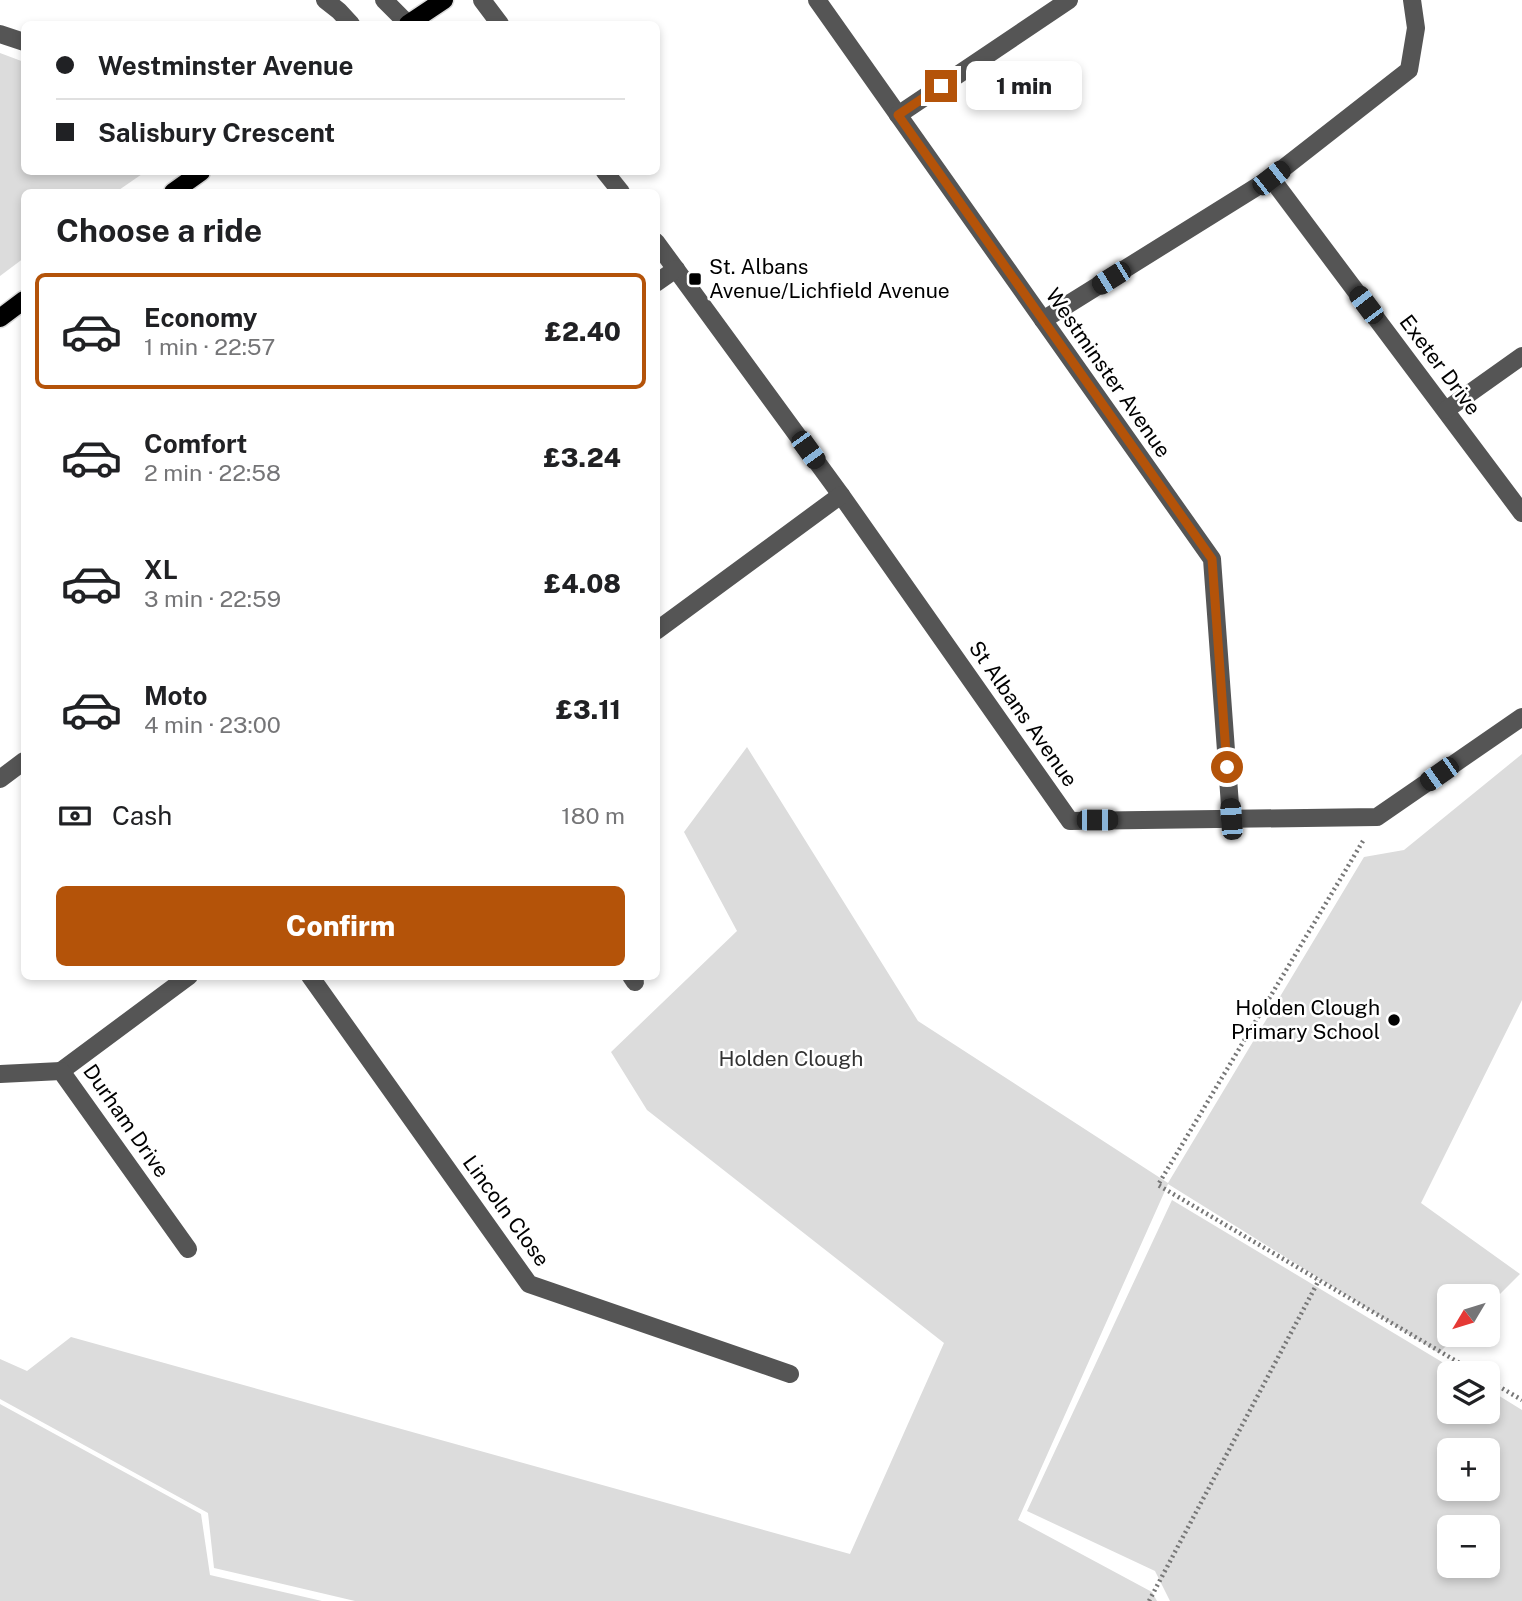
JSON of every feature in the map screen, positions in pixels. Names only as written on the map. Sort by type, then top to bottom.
[{"type":"main road","points":[[412,21],[444,0]]},
{"type":"main road","points":[[177,189],[197,175]]},
{"type":"main road","points":[[0,317],[21,302]]},
{"type":"street","points":[[325,0],[348,21]]},
{"type":"street","points":[[384,0],[405,21]]},
{"type":"street","points":[[482,0],[497,21]]},
{"type":"street","name":"Westminster Avenue","points":[[817,0],[1212,559],[1231,819]]},
{"type":"street","points":[[898,115],[1069,0]]},
{"type":"street","points":[[1043,320],[1271,178],[1409,70],[1416,28],[1412,0]]},
{"type":"street","points":[[0,34],[21,41]]},
{"type":"street","name":"Exeter Drive","points":[[1271,178],[1522,513]]},
{"type":"street","name":"St Albans Avenue","points":[[660,247],[841,495],[1070,821],[1377,817]]},
{"type":"street","points":[[660,280],[676,269]]},
{"type":"street","points":[[1446,410],[1522,356]]},
{"type":"street","points":[[660,628],[841,495]]},
{"type":"street","points":[[1377,817],[1522,717]]},
{"type":"street","points":[[0,779],[21,763]]},
{"type":"street","points":[[61,1071],[184,980]]},
{"type":"street","name":"Lincoln Close","points":[[313,980],[529,1284],[790,1374]]},
{"type":"street","name":"Durham Drive","points":[[0,1073],[61,1071],[188,1249]]},
{"type":"path","points":[[1377,817],[1158,1185],[1456,1361]]},
{"type":"path","points":[[1149,1601],[1319,1280]]},
{"type":"path","points":[[1500,1387],[1522,1400]]},
{"type":"green space","points":[[0,53],[21,61],[21,175],[141,175],[120,189],[21,189],[21,260],[0,276]]},
{"type":"green space","name":"Holden Clough","points":[[747,747],[918,1021],[1168,1183],[1364,857],[1404,850],[1522,754],[1522,1000],[1421,1203],[1520,1274],[1500,1294],[1500,1284],[1437,1284],[1437,1348],[1444,1348],[1439,1353],[1168,1184],[1018,1520],[1152,1592],[1157,1601],[355,1601],[214,1568],[208,1513],[0,1399],[0,1359],[27,1371],[71,1337],[850,1554],[944,1343],[647,1110],[611,1052],[737,931],[684,832]]},
{"type":"green space","points":[[1172,1200],[1440,1361],[1437,1361],[1437,1424],[1500,1424],[1500,1396],[1522,1410],[1522,1601],[1170,1601],[1155,1571],[1027,1511]]},
{"type":"green space","points":[[0,1404],[201,1514],[210,1575],[322,1601],[0,1601]]},
{"type":"place","name":"St. Albans Avenue/Lichfield Avenue","points":[[695,279]]},
{"type":"place","name":"Holden Clough Primary School","points":[[1394,1020]]},
{"type":"route","points":[[941,86],[898,115],[1212,559],[1227,767]]}]
